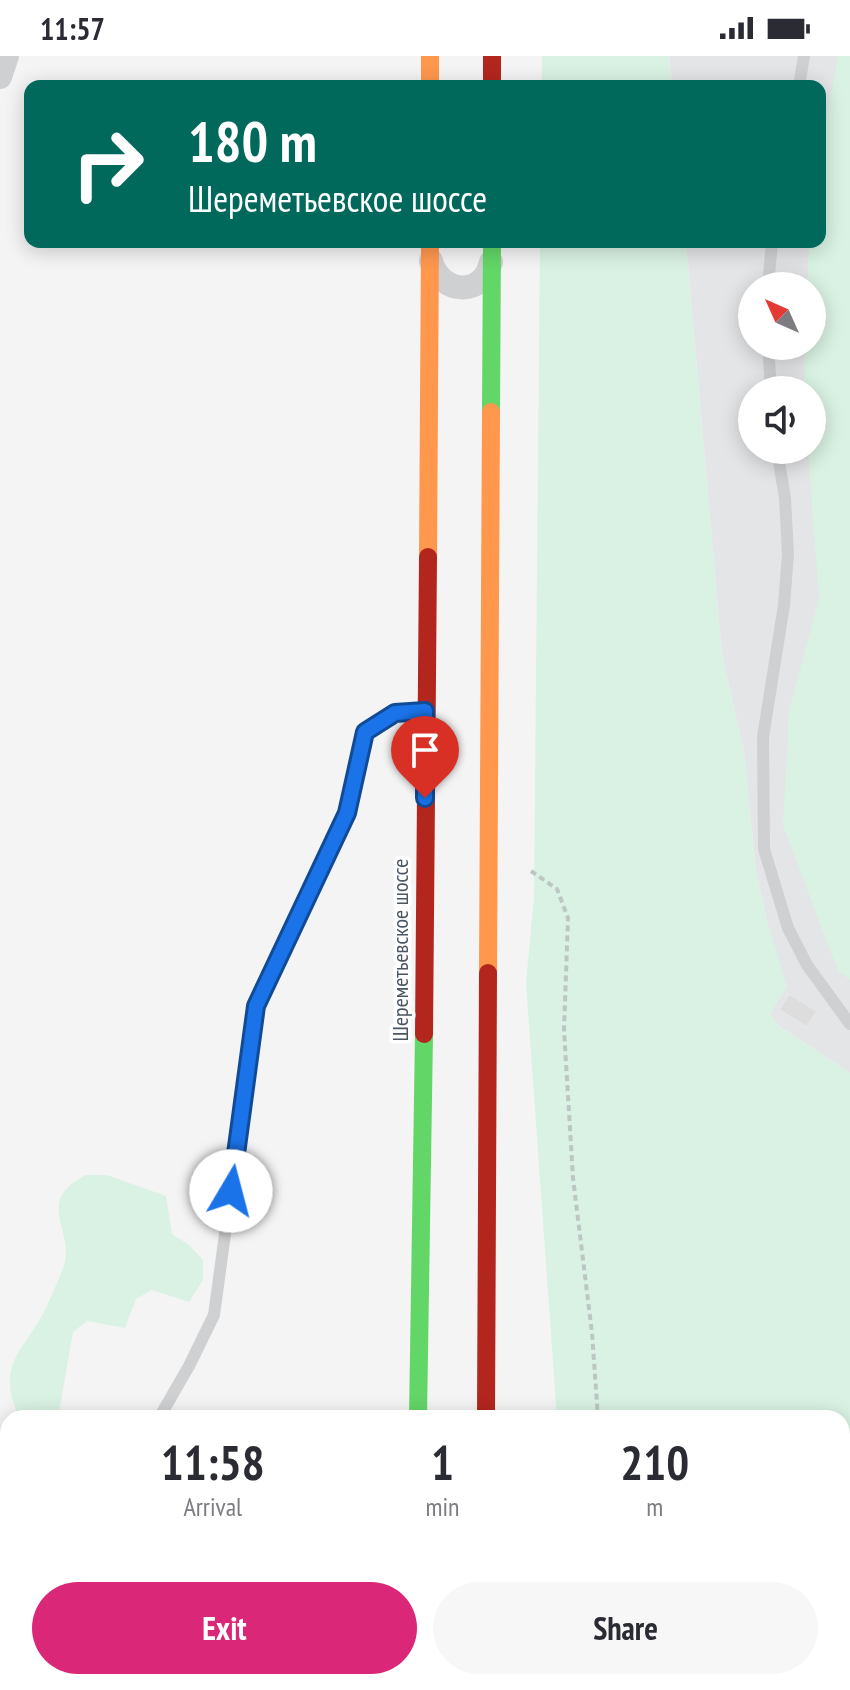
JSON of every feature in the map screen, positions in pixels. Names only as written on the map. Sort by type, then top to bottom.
[{"type":"main road","points":[[430,56],[430,80]]},
{"type":"main road","points":[[492,56],[492,80]]},
{"type":"main road","points":[[486,1410],[492,248]]},
{"type":"main road","name":"Шереметьевское шоссе","points":[[418,1410],[425,1002],[430,250]]},
{"type":"street","points":[[0,77],[7,56]]},
{"type":"street","points":[[430,250],[434,272],[443,282],[456,287],[470,286],[483,279],[490,268],[492,248]]},
{"type":"lane","points":[[800,80],[804,56]]},
{"type":"lane","points":[[769,272],[771,248]]},
{"type":"lane","points":[[779,464],[788,554],[784,605],[763,737],[764,849],[788,928],[807,965],[850,1024]]},
{"type":"lane","points":[[164,1410],[214,1315],[256,1006],[347,813],[365,732],[395,713],[425,711]]},
{"type":"path","points":[[531,871],[557,889],[568,918],[564,1030],[573,1178],[592,1333],[597,1410]]},
{"type":"shaded area","points":[[669,56],[850,56],[850,1073],[779,1026],[770,1014],[766,917],[756,870],[744,752],[722,655],[687,248],[826,248],[826,80],[671,80]]},
{"type":"green space","points":[[542,56],[669,56],[671,80],[542,80]]},
{"type":"green space","points":[[838,56],[850,56],[850,980],[838,971],[783,825],[789,711],[819,599],[809,464],[826,464],[826,376],[804,376],[805,360],[826,360],[826,272],[808,272],[809,248],[826,248],[826,120]]},
{"type":"green space","points":[[540,248],[687,248],[722,655],[744,752],[756,870],[787,987],[770,1014],[779,1026],[850,1073],[850,1410],[556,1410],[526,983],[534,897]]},
{"type":"green space","points":[[86,1175],[107,1175],[166,1196],[172,1234],[189,1245],[203,1260],[203,1280],[189,1302],[152,1290],[136,1299],[125,1328],[87,1321],[73,1332],[59,1410],[16,1410],[11,1372],[62,1271],[66,1257],[59,1207],[61,1196]]},
{"type":"building","points":[[789,994],[817,1011],[807,1027],[779,1010]]},
{"type":"traffic: fast","points":[[491,412],[492,248]]},
{"type":"traffic: fast","points":[[418,1410],[424,1034]]},
{"type":"traffic: slow","points":[[430,56],[430,80]]},
{"type":"traffic: slow","points":[[428,557],[430,248]]},
{"type":"traffic: slow","points":[[488,973],[491,412]]},
{"type":"traffic: jam","points":[[492,56],[492,80]]},
{"type":"traffic: jam","points":[[424,1034],[428,557]]},
{"type":"traffic: jam","points":[[486,1410],[488,973]]},
{"type":"route","points":[[231,1191],[256,1006],[347,813],[365,732],[395,713],[425,711],[425,798]]}]
